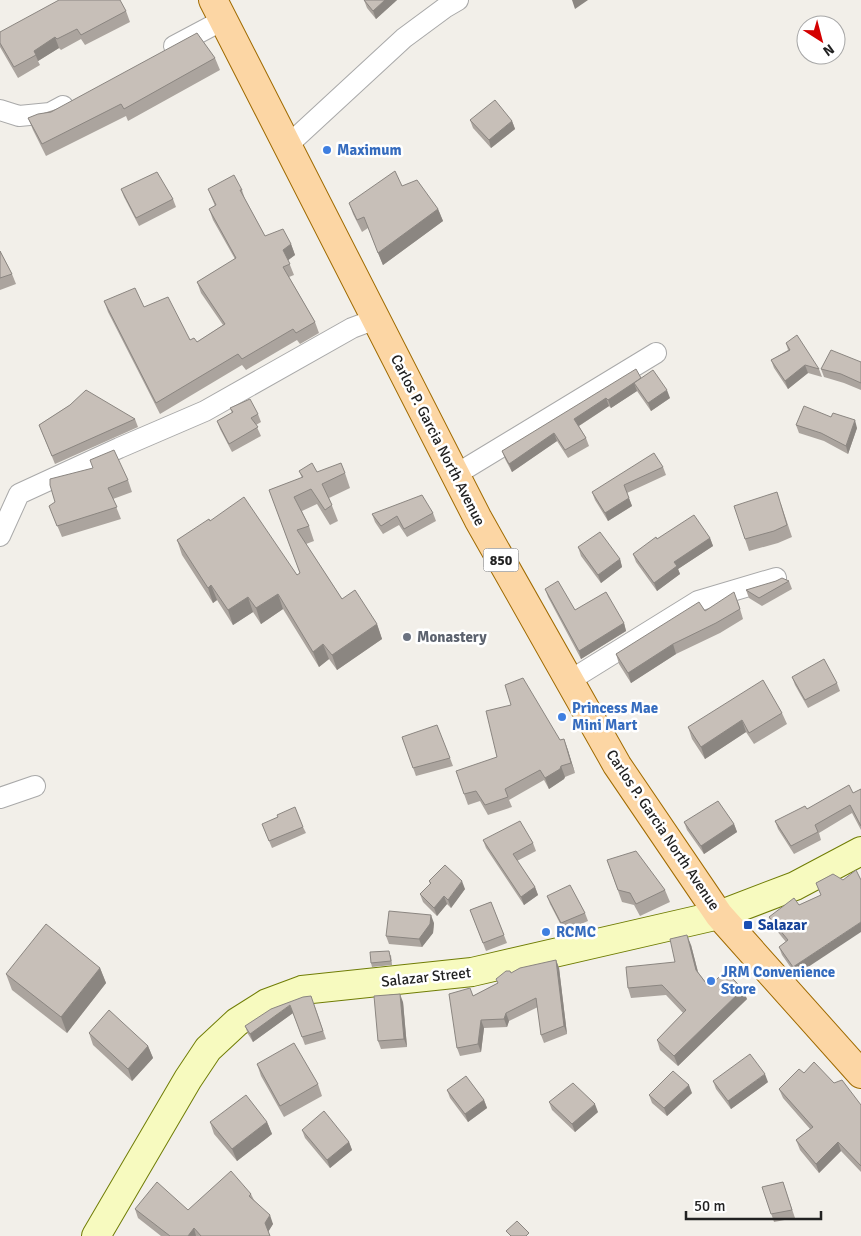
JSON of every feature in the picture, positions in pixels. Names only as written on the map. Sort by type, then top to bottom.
[{"type":"main road","name":"Carlos P. Garcia North Avenue","points":[[218,10],[478,519],[617,765],[719,915],[861,1074]]},
{"type":"street","points":[[287,146],[404,38],[458,0]]},
{"type":"street","points":[[154,57],[218,10]]},
{"type":"street","points":[[0,110],[19,116],[50,113],[76,99]]},
{"type":"street","points":[[0,536],[19,494],[118,448],[205,411],[352,328],[376,319]]},
{"type":"street","points":[[455,474],[656,353]]},
{"type":"street","points":[[569,681],[698,601],[776,578]]},
{"type":"street","points":[[0,798],[35,786]]},
{"type":"street","name":"Salazar Street","points":[[96,1236],[188,1079],[208,1049],[237,1022],[267,1002],[302,990],[472,972],[719,915],[795,886],[861,851]]},
{"type":"building","points":[[59,0],[120,0],[126,11],[81,35],[77,29],[57,39],[55,37],[34,51],[36,55],[14,67],[0,43],[0,32]]},
{"type":"building","points":[[364,0],[385,0],[373,11]]},
{"type":"building","points":[[197,33],[215,58],[124,109],[121,104],[42,144],[28,118],[51,112]]},
{"type":"building","points":[[495,100],[512,121],[489,140],[470,120]]},
{"type":"building","points":[[395,171],[402,186],[417,180],[438,209],[378,253],[364,217],[357,220],[349,203]]},
{"type":"building","points":[[157,172],[173,199],[136,218],[121,189]]},
{"type":"building","points":[[234,175],[265,236],[283,229],[291,244],[283,250],[290,264],[283,267],[315,322],[296,333],[293,329],[242,359],[238,354],[156,403],[104,301],[135,288],[144,307],[168,297],[190,340],[194,338],[197,342],[225,324],[197,282],[236,258],[209,209],[216,205],[208,189]]},
{"type":"building","points":[[0,251],[12,274],[0,278]]},
{"type":"building","points":[[797,335],[819,369],[805,365],[785,381],[771,360],[790,350],[786,343]]},
{"type":"building","points":[[831,350],[861,362],[861,383],[841,374],[821,369]]},
{"type":"building","points":[[636,369],[641,378],[608,400],[606,398],[574,419],[586,438],[565,450],[554,433],[509,464],[502,451]]},
{"type":"building","points":[[653,370],[667,390],[648,403],[634,383]]},
{"type":"building","points":[[86,390],[135,419],[52,456],[39,425],[70,405]]},
{"type":"building","points":[[250,399],[258,414],[251,418],[258,427],[229,444],[217,421],[233,412],[230,408]]},
{"type":"building","points":[[804,406],[831,417],[833,413],[855,420],[846,446],[821,433],[796,425]]},
{"type":"building","points":[[114,450],[128,480],[108,488],[117,507],[57,526],[49,506],[55,502],[50,479],[93,468],[90,460]]},
{"type":"building","points":[[654,453],[663,467],[624,485],[629,498],[605,513],[592,492]]},
{"type":"building","points":[[312,463],[317,472],[341,463],[345,473],[322,484],[332,505],[325,510],[311,489],[294,497],[309,526],[297,530],[342,599],[355,590],[377,624],[332,655],[323,644],[313,652],[278,594],[256,608],[248,597],[228,610],[211,585],[208,588],[177,540],[209,519],[210,521],[244,497],[297,575],[300,573],[269,490],[303,477],[299,471]]},
{"type":"building","points":[[777,492],[787,525],[774,531],[745,539],[734,506]]},
{"type":"building","points":[[422,495],[433,513],[404,529],[397,516],[381,526],[372,514]]},
{"type":"building","points":[[694,515],[710,538],[674,562],[677,566],[654,583],[633,554],[656,537],[657,539]]},
{"type":"building","points":[[600,532],[620,559],[598,575],[578,547]]},
{"type":"building","points":[[782,578],[789,581],[759,598],[746,590],[776,581]]},
{"type":"building","points":[[558,581],[575,610],[606,592],[624,623],[579,651],[545,589]]},
{"type":"building","points":[[734,592],[740,609],[673,644],[628,673],[616,654],[699,602],[705,611]]},
{"type":"building","points":[[824,659],[837,683],[805,700],[792,677]]},
{"type":"building","points":[[523,678],[560,740],[564,739],[571,763],[561,766],[560,769],[545,778],[540,770],[505,789],[508,797],[485,805],[476,791],[464,794],[456,771],[497,757],[486,711],[511,705],[505,685]]},
{"type":"building","points":[[763,680],[782,713],[749,733],[742,720],[701,747],[688,727]]},
{"type":"building","points":[[437,725],[450,758],[413,768],[402,737]]},
{"type":"building","points":[[849,785],[853,793],[861,789],[861,826],[850,805],[815,825],[818,832],[791,846],[775,821],[805,806],[807,809]]},
{"type":"building","points":[[718,801],[734,824],[701,846],[684,822]]},
{"type":"building","points":[[295,807],[303,827],[269,841],[262,824]]},
{"type":"building","points":[[520,821],[533,843],[513,854],[535,887],[521,897],[483,840]]},
{"type":"building","points":[[636,851],[665,890],[636,904],[630,893],[618,890],[607,860]]},
{"type":"building","points":[[445,865],[462,881],[448,900],[444,896],[434,908],[420,894],[431,883],[429,881]]},
{"type":"building","points":[[856,870],[861,880],[861,922],[793,967],[779,947],[788,940],[769,917],[794,898],[799,905],[821,895],[816,883],[833,874],[843,880]]},
{"type":"building","points":[[570,885],[585,913],[561,923],[547,896]]},
{"type":"building","points":[[491,902],[504,935],[483,943],[470,910]]},
{"type":"building","points":[[389,911],[431,915],[430,924],[419,939],[386,936]]},
{"type":"building","points":[[46,924],[100,968],[61,1017],[6,974]]},
{"type":"building","points":[[687,935],[696,970],[709,987],[725,971],[743,989],[674,1056],[657,1040],[686,1010],[662,985],[628,988],[626,967],[675,962],[670,939]]},
{"type":"building","points":[[389,951],[391,961],[371,963],[370,952]]},
{"type":"building","points":[[556,960],[564,1026],[541,1035],[536,998],[506,1013],[504,1019],[481,1020],[478,1044],[457,1048],[449,994],[470,988],[473,996],[498,983],[496,979],[506,971],[511,973],[520,968]]},
{"type":"building","points":[[400,994],[404,1039],[378,1041],[374,996]]},
{"type":"building","points":[[311,996],[323,1031],[302,1037],[290,1005],[250,1034],[245,1026],[271,1009],[303,997]]},
{"type":"building","points":[[109,1010],[148,1046],[128,1069],[89,1033]]},
{"type":"building","points":[[294,1043],[318,1084],[280,1106],[257,1064]]},
{"type":"building","points":[[750,1054],[765,1074],[728,1101],[713,1081]]},
{"type":"building","points":[[814,1062],[834,1083],[842,1080],[861,1105],[861,1166],[838,1142],[816,1164],[796,1140],[813,1127],[779,1089],[799,1069],[804,1073]]},
{"type":"building","points":[[673,1071],[689,1085],[664,1108],[649,1095]]},
{"type":"building","points":[[466,1076],[484,1100],[465,1114],[447,1090]]},
{"type":"building","points":[[573,1083],[595,1104],[572,1124],[549,1102]]},
{"type":"building","points":[[246,1095],[267,1122],[232,1149],[210,1122]]},
{"type":"building","points":[[324,1111],[349,1142],[327,1160],[302,1130]]},
{"type":"building","points":[[231,1171],[251,1194],[249,1196],[270,1215],[265,1223],[270,1236],[201,1236],[194,1228],[188,1236],[170,1236],[135,1209],[157,1182],[188,1210]]},
{"type":"building","points":[[783,1182],[792,1210],[771,1214],[762,1187]]},
{"type":"building","points":[[517,1221],[529,1233],[526,1236],[511,1236],[506,1231]]},
{"type":"place","name":"Maximum","points":[[327,150]]},
{"type":"place","name":"Monastery","points":[[407,637]]},
{"type":"place","name":"Princess Mae Mini Mart","points":[[562,717]]},
{"type":"place","name":"Salazar","points":[[748,925]]},
{"type":"place","name":"RCMC","points":[[546,932]]},
{"type":"place","name":"JRM Convenience Store","points":[[711,981]]}]
